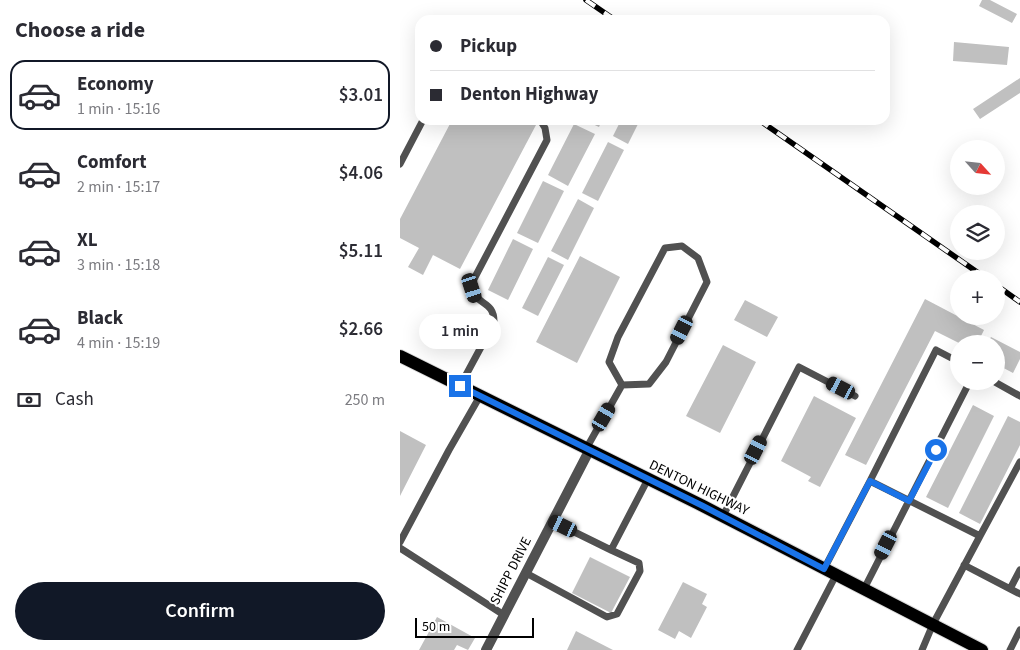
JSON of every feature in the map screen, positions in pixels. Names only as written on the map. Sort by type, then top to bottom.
[{"type":"main road","name":"DENTON HIGHWAY","points":[[400,356],[723,516],[982,650]]},
{"type":"street","name":"SHIPP DRIVE","points":[[486,650],[588,450]]},
{"type":"lane","points":[[400,164],[420,125]]},
{"type":"lane","points":[[460,386],[494,323],[495,315],[492,308],[475,297],[472,288],[474,279],[546,140],[543,125]]},
{"type":"lane","points":[[682,246],[698,258],[707,282],[666,362],[648,384],[622,385],[609,362],[618,337],[664,248],[682,246]]},
{"type":"lane","points":[[824,569],[936,350],[950,357]]},
{"type":"lane","points":[[723,516],[799,367],[856,396]]},
{"type":"lane","points":[[588,450],[622,385]]},
{"type":"lane","points":[[1005,388],[1020,396]]},
{"type":"lane","points":[[864,589],[965,390]]},
{"type":"lane","points":[[400,542],[480,396]]},
{"type":"lane","points":[[922,650],[932,624],[1020,462]]},
{"type":"lane","points":[[611,550],[648,479]]},
{"type":"lane","points":[[870,481],[980,536]]},
{"type":"lane","points":[[526,573],[606,617],[617,614],[640,571],[639,563],[552,521]]},
{"type":"lane","points":[[400,548],[504,616]]},
{"type":"lane","points":[[964,565],[1020,594]]},
{"type":"lane","points":[[1010,589],[1020,570]]},
{"type":"lane","points":[[797,650],[836,575]]},
{"type":"lane","points":[[1010,650],[1020,630]]},
{"type":"building","points":[[982,0],[990,0],[1017,14],[1012,23],[979,6]]},
{"type":"building","points":[[954,42],[1009,47],[1007,65],[953,61]]},
{"type":"building","points":[[1020,78],[1020,93],[980,119],[973,109]]},
{"type":"building","points":[[449,125],[536,125],[460,269],[433,255],[423,275],[408,267],[419,248],[400,238],[400,219]]},
{"type":"building","points":[[573,125],[595,134],[568,186],[548,175]]},
{"type":"building","points":[[618,125],[638,125],[628,144],[613,136]]},
{"type":"building","points":[[608,142],[624,150],[598,201],[582,193]]},
{"type":"building","points":[[543,181],[564,191],[538,243],[517,233]]},
{"type":"building","points":[[578,199],[594,208],[568,260],[551,251]]},
{"type":"building","points":[[513,239],[533,249],[508,300],[488,290]]},
{"type":"building","points":[[580,256],[620,277],[577,363],[536,342]]},
{"type":"building","points":[[548,257],[564,265],[538,316],[522,308]]},
{"type":"building","points":[[925,299],[950,312],[950,325],[974,325],[984,330],[982,335],[950,335],[950,338],[935,331],[866,465],[845,455]]},
{"type":"building","points":[[745,300],[778,317],[767,337],[734,320]]},
{"type":"building","points":[[1005,344],[1020,352],[1020,359],[1013,373],[1005,369]]},
{"type":"building","points":[[723,345],[756,362],[720,433],[686,416]]},
{"type":"building","points":[[814,396],[856,418],[820,487],[808,481],[811,477],[781,461]]},
{"type":"building","points":[[973,405],[994,416],[948,508],[926,497]]},
{"type":"building","points":[[1008,416],[1020,422],[1020,445],[980,524],[959,513]]},
{"type":"building","points":[[400,431],[426,445],[400,496]]},
{"type":"building","points":[[590,557],[630,577],[611,613],[572,593]]},
{"type":"building","points":[[683,582],[707,594],[702,604],[707,607],[691,638],[679,631],[675,639],[658,630]]},
{"type":"building","points":[[437,617],[475,638],[468,650],[457,645],[454,650],[419,650]]},
{"type":"building","points":[[576,631],[613,650],[567,650]]},
{"type":"railway","points":[[586,0],[608,15]]},
{"type":"railway","points":[[766,125],[974,270]]},
{"type":"railway","points":[[1005,291],[1020,302]]},
{"type":"route","points":[[460,386],[703,506],[824,569],[870,481],[909,501],[936,450]]}]
